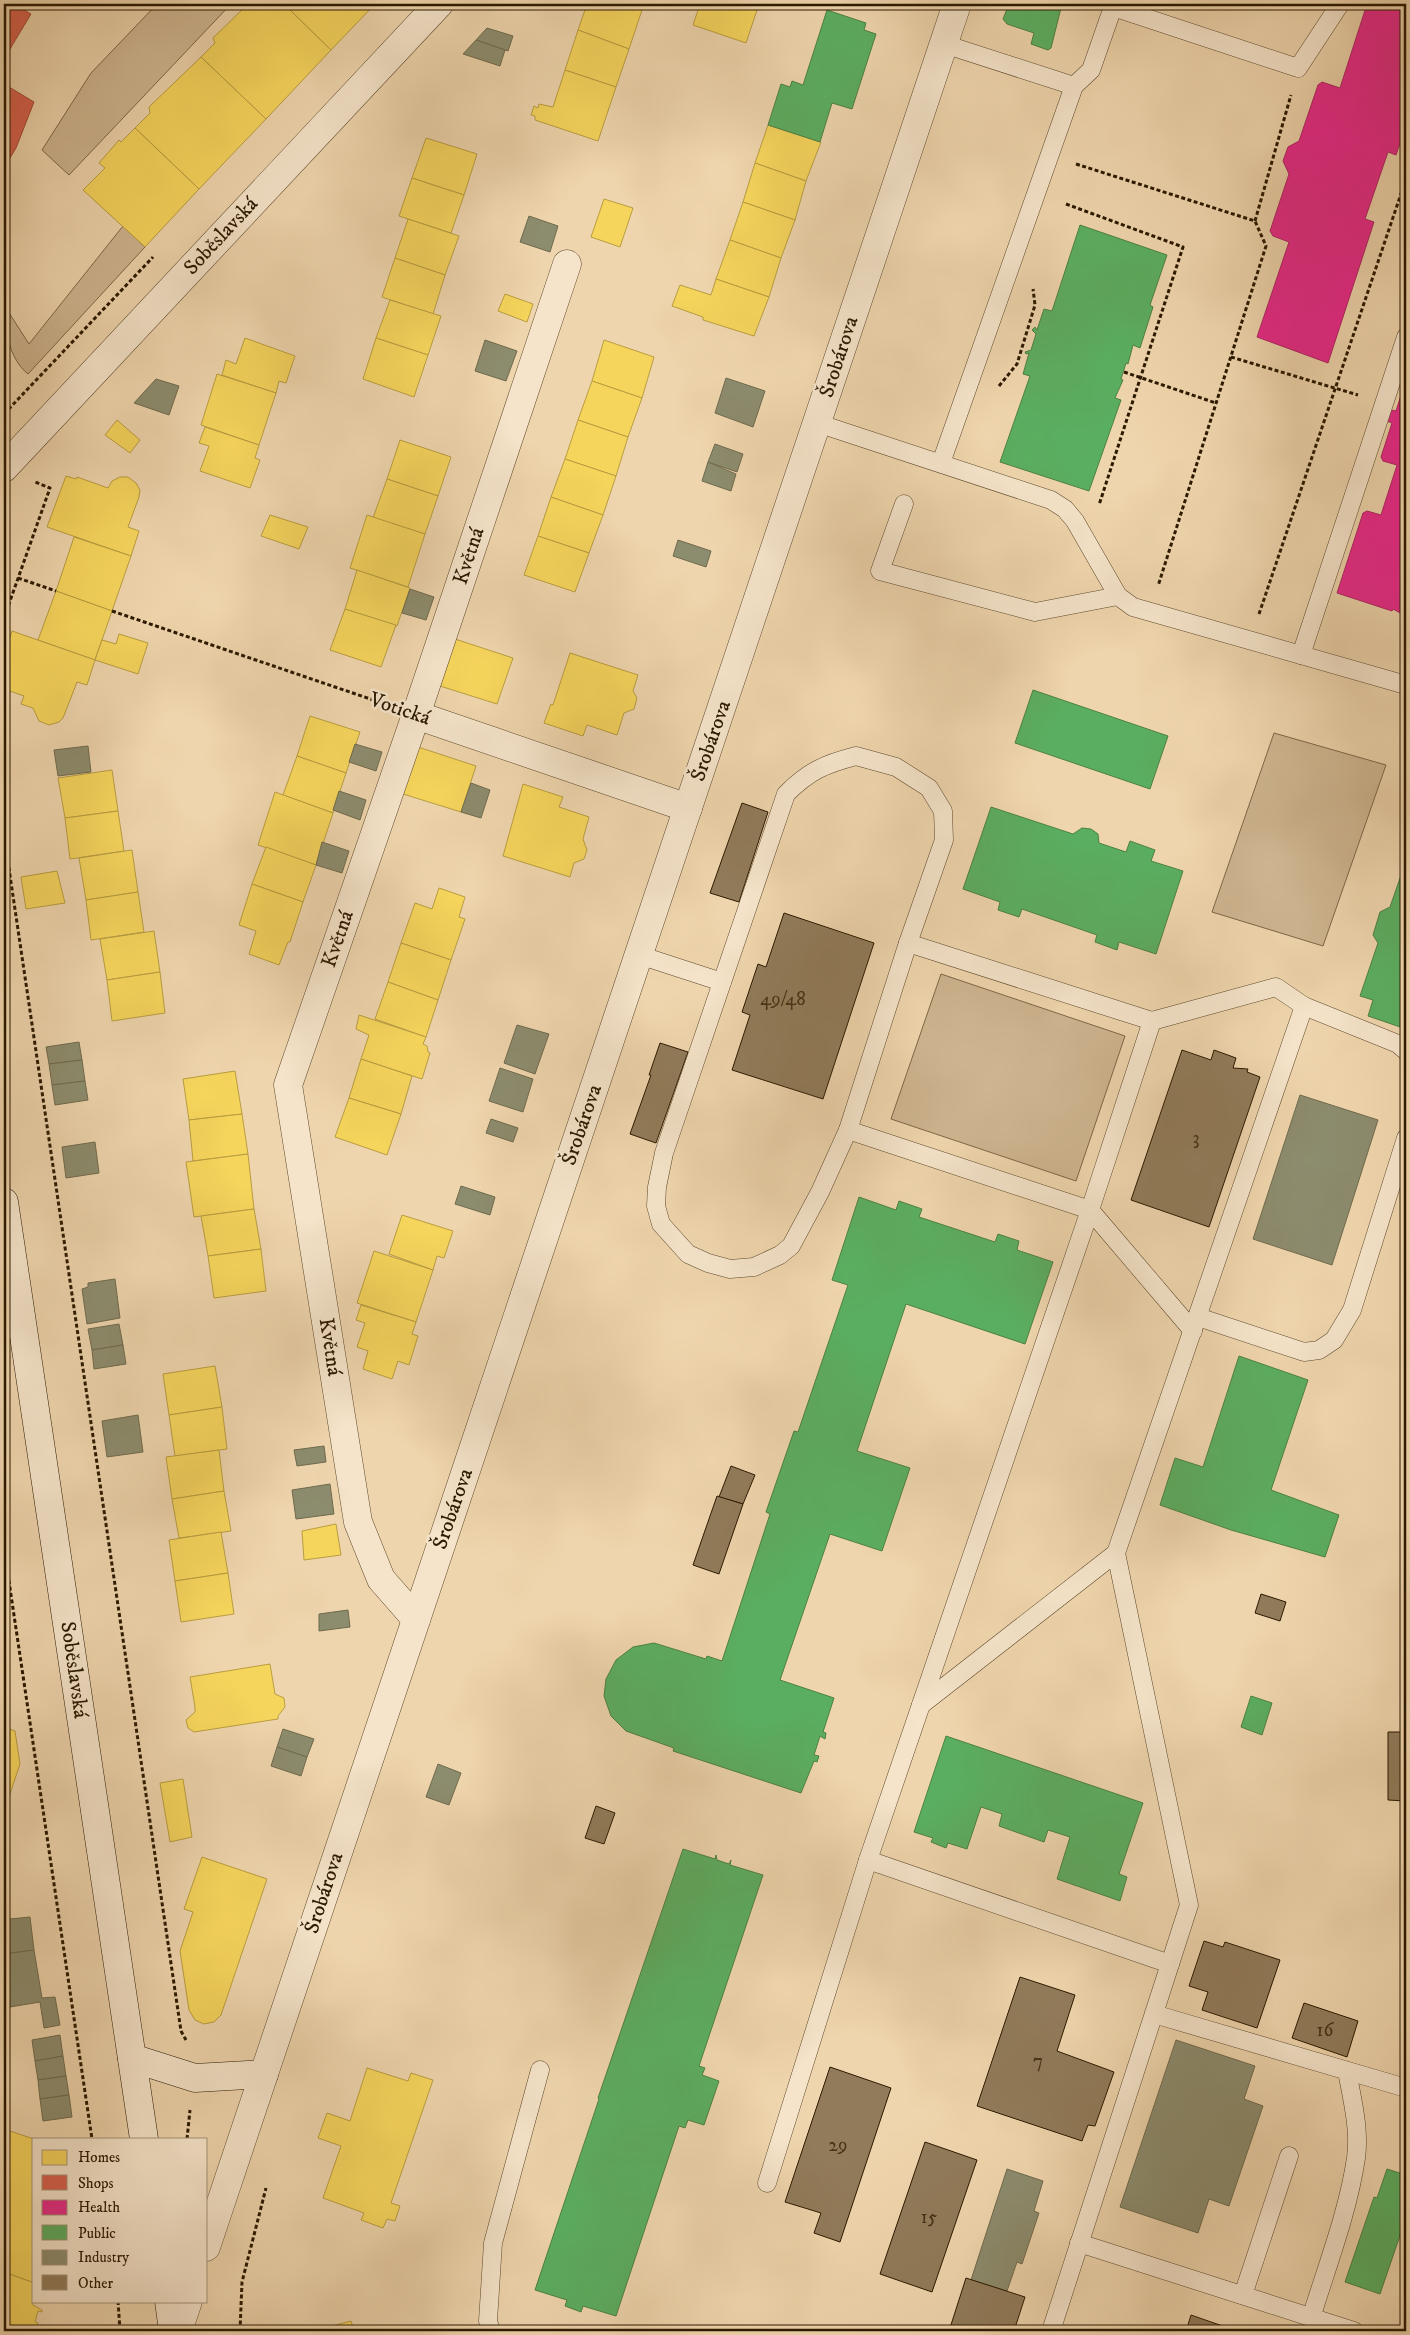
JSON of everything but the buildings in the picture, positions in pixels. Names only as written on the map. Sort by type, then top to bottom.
[{"type":"street","name":"Soběslavská","points":[[4,468],[439,4]]},
{"type":"street","name":"Šrobárova","points":[[208,2240],[957,4]]},
{"type":"street","name":"Květná","points":[[416,1619],[381,1579],[358,1522],[288,1085],[416,715],[567,264]]},
{"type":"street","name":"Votická","points":[[416,715],[688,808]]},
{"type":"street","name":"Soběslavská","points":[[4,1202],[144,2138]]},
{"type":"street","points":[[132,2058],[195,2078],[264,2074]]},
{"type":"street","points":[[168,2302],[173,2331]]},
{"type":"street","points":[[178,2331],[188,2302]]},
{"type":"lane","points":[[941,463],[1074,86],[1091,70],[1114,6],[1298,68],[1340,4]]},
{"type":"lane","points":[[944,44],[1074,86]]},
{"type":"lane","points":[[1301,655],[1406,337]]},
{"type":"lane","points":[[818,423],[1051,500],[1064,509],[1075,522],[1118,596],[1133,607],[1406,685]]},
{"type":"lane","points":[[904,504],[880,571],[1035,612],[1118,596]]},
{"type":"lane","points":[[856,756],[896,767],[929,788],[943,810],[944,840],[908,943],[848,1130],[791,1246],[780,1255],[754,1267],[730,1269],[708,1263],[688,1254],[661,1224],[656,1206],[657,1186],[664,1153],[786,794],[802,777],[821,766],[856,756]]},
{"type":"lane","points":[[908,943],[1152,1021],[1276,987],[1304,1006],[1398,1044],[1406,1051]]},
{"type":"lane","points":[[639,955],[722,982]]},
{"type":"lane","points":[[1051,2331],[1189,1905],[1116,1553],[1304,1006]]},
{"type":"lane","points":[[767,2183],[868,1860],[1090,1210],[1152,1021]]},
{"type":"lane","points":[[848,1130],[1090,1210],[1195,1324],[1304,1352],[1319,1350],[1334,1340],[1352,1310],[1406,1138]]},
{"type":"lane","points":[[921,1705],[1116,1553]]},
{"type":"lane","points":[[868,1860],[1170,1964]]},
{"type":"lane","points":[[1154,2014],[1406,2088]]},
{"type":"lane","points":[[491,2331],[488,2321],[492,2243],[540,2070]]},
{"type":"lane","points":[[1311,2318],[1340,2224],[1356,2158],[1356,2124],[1347,2071]]},
{"type":"lane","points":[[1243,2295],[1289,2156]]},
{"type":"lane","points":[[1079,2243],[1354,2331]]},
{"type":"path","points":[[1149,612],[1266,246],[1255,221],[1298,68]]},
{"type":"path","points":[[1050,155],[1255,221]]},
{"type":"path","points":[[1250,641],[1406,179]]},
{"type":"path","points":[[1401,193],[1406,195]]},
{"type":"path","points":[[1066,204],[1183,247],[1096,512]]},
{"type":"path","points":[[993,392],[1017,364],[1035,305],[1032,286]]},
{"type":"path","points":[[1231,357],[1335,388]]},
{"type":"path","points":[[1124,372],[1216,403]]},
{"type":"path","points":[[4,618],[50,488],[31,481]]},
{"type":"path","points":[[18,578],[56,591]]},
{"type":"path","name":"Votická","points":[[112,611],[416,715]]},
{"type":"path","points":[[4,835],[181,2031]]},
{"type":"path","points":[[4,1548],[92,2138]]},
{"type":"path","points":[[187,2138],[191,2101]]},
{"type":"path","points":[[240,2331],[242,2282],[266,2188]]},
{"type":"path","points":[[118,2302],[120,2331]]},
{"type":"shaded area","points":[[157,4],[231,4],[69,175],[42,150],[91,73]]},
{"type":"shaded area","points":[[123,226],[145,247],[28,374],[12,352],[5,323],[4,305],[29,344]]},
{"type":"shaded area","points":[[1274,733],[1386,765],[1323,946],[1212,912]]},
{"type":"shaded area","points":[[941,974],[1125,1036],[1076,1181],[891,1119]]}]
